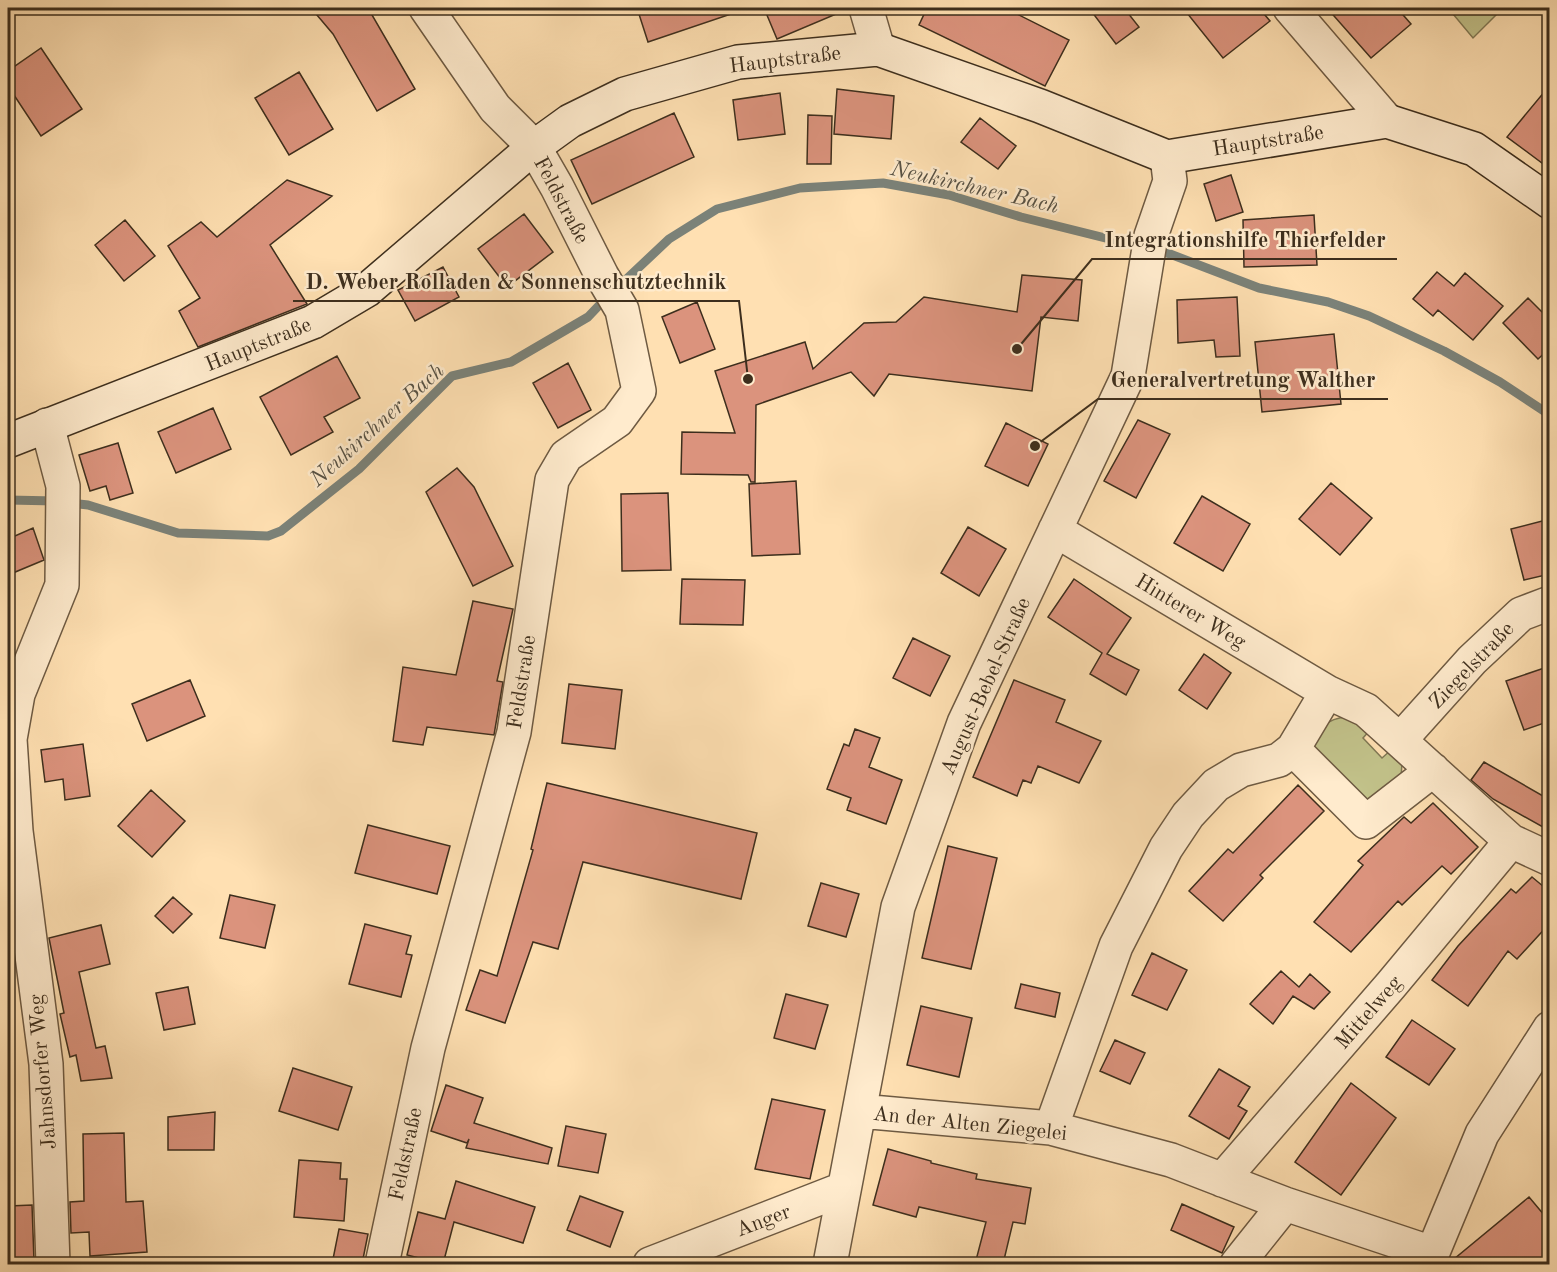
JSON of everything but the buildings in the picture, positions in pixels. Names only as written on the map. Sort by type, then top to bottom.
[{"type":"street","name":"Feldstraße","points":[[382,1264],[428,1048],[514,732],[552,480],[566,456],[617,421],[639,391],[622,310],[557,187],[534,147],[495,108],[426,8]]},
{"type":"street","points":[[866,8],[878,49]]},
{"type":"street","points":[[1290,8],[1387,120]]},
{"type":"street","name":"Hauptstraße","points":[[8,441],[313,322],[367,290],[534,147],[570,121],[625,94],[738,62],[878,49],[1040,106],[1167,157],[1387,120],[1474,149],[1550,202]]},
{"type":"street","name":"August-Bebel-Straße","points":[[830,1264],[898,908],[964,723],[1128,376],[1149,252],[1170,181],[1167,157]]},
{"type":"street","name":"Jahnsdorfer Weg","points":[[46,425],[63,486],[62,585],[18,694],[10,739],[15,831],[46,1064],[53,1264]]},
{"type":"street","name":"Hinterer Weg","points":[[1055,530],[1327,692]]},
{"type":"street","name":"Ziegelstraße","points":[[1401,739],[1472,660],[1521,614],[1550,603]]},
{"type":"street","points":[[1051,1128],[1116,946],[1166,848],[1188,815],[1216,786],[1241,770],[1279,760],[1293,749],[1327,692],[1366,710],[1401,739],[1465,802],[1511,841],[1550,859]]},
{"type":"street","points":[[1293,749],[1366,822],[1433,770]]},
{"type":"street","name":"Mittelweg","points":[[1222,1180],[1391,986],[1511,841]]},
{"type":"street","name":"An der Alten Ziegelei","points":[[860,1111],[1051,1128],[1171,1160],[1430,1259],[1482,1134],[1550,1028]]},
{"type":"street","name":"Anger","points":[[650,1264],[843,1189]]},
{"type":"street","points":[[1238,1264],[1285,1204]]},
{"type":"green space","points":[[1448,8],[1503,8],[1473,38]]},
{"type":"green space","points":[[1348,717],[1371,729],[1363,738],[1382,758],[1392,749],[1402,762],[1401,779],[1371,803],[1313,751],[1316,737],[1323,726],[1334,720]]},
{"type":"waterway","name":"Neukirchner Bach","points":[[617,288],[669,239],[717,209],[800,188],[883,183],[949,195],[1021,217],[1170,254],[1259,288],[1328,302],[1369,316],[1444,351],[1500,382],[1550,415]]},
{"type":"waterway","name":"Neukirchner Bach","points":[[70,503],[88,505],[178,533],[268,536],[281,531],[359,469],[452,376],[511,362],[588,317],[607,297]]},
{"type":"waterway","name":"Neukirchner Bach","points":[[8,500],[56,501]]},
{"type":"place","name":"Integrationshilfe Thierfelder","points":[[1017,349]]},
{"type":"place","name":"D. Weber Rolladen & Sonnenschutztechnik","points":[[748,379]]},
{"type":"place","name":"Generalvertretung Walther","points":[[1035,446]]}]
